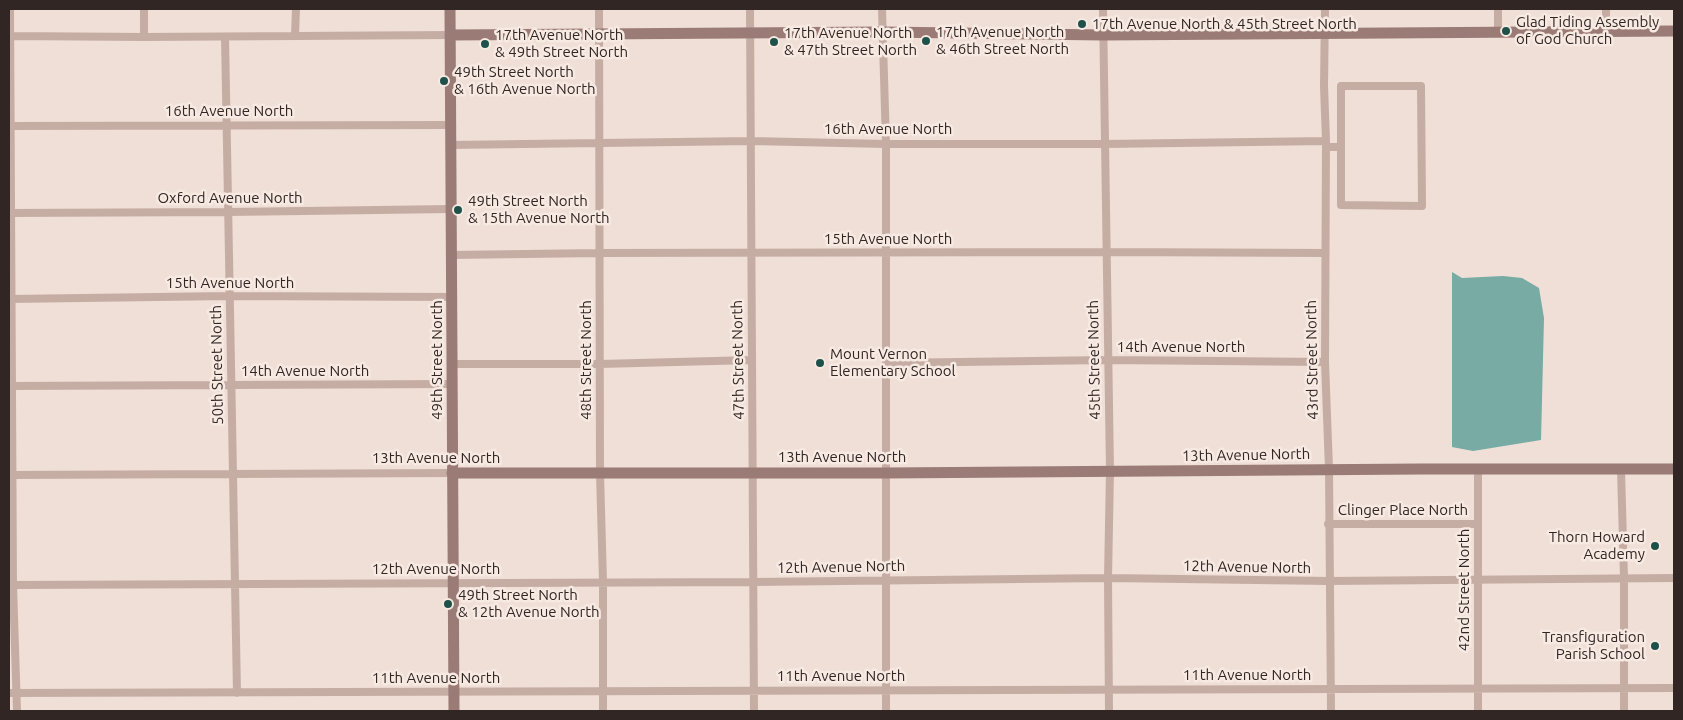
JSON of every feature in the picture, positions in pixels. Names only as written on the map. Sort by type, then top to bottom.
[{"type":"street","points":[[10,9],[11,585],[13,692],[17,711]]},
{"type":"street","points":[[144,9],[144,37]]},
{"type":"street","points":[[295,35],[296,9]]},
{"type":"street","name":"49th Street North","points":[[450,9],[454,711]]},
{"type":"street","name":"48th Street North","points":[[599,9],[600,473],[603,582],[603,711]]},
{"type":"street","name":"47th Street North","points":[[750,9],[754,711]]},
{"type":"street","points":[[882,9],[886,144],[886,711]]},
{"type":"street","name":"45th Street North","points":[[1103,9],[1110,471],[1108,578],[1109,711]]},
{"type":"street","name":"43rd Street North","points":[[1325,9],[1325,362],[1329,469],[1331,711]]},
{"type":"street","points":[[1498,9],[1498,33]]},
{"type":"street","points":[[1606,9],[1606,32]]},
{"type":"street","points":[[10,36],[144,37],[882,32],[1103,35],[1674,31]]},
{"type":"street","name":"50th Street North","points":[[225,36],[237,693]]},
{"type":"street","points":[[1340,86],[1421,86],[1422,206],[1341,205],[1341,147],[1340,86]]},
{"type":"street","name":"16th Avenue North","points":[[10,126],[226,124],[450,125]]},
{"type":"street","name":"16th Avenue North","points":[[450,145],[751,141],[886,144],[1326,144],[1341,147]]},
{"type":"street","name":"Oxford Avenue North","points":[[10,213],[451,209]]},
{"type":"street","name":"15th Avenue North","points":[[451,255],[600,253],[1325,253]]},
{"type":"street","name":"15th Avenue North","points":[[10,299],[230,296],[451,297]]},
{"type":"street","points":[[452,364],[600,364],[752,360]]},
{"type":"street","name":"14th Avenue North","points":[[886,363],[1108,360],[1325,362]]},
{"type":"street","name":"14th Avenue North","points":[[10,386],[452,384]]},
{"type":"street","name":"42nd Street North","points":[[1478,469],[1478,711]]},
{"type":"street","points":[[1621,469],[1624,578],[1624,711]]},
{"type":"street","name":"13th Avenue North","points":[[11,475],[1674,469]]},
{"type":"street","name":"Clinger Place North","points":[[1328,524],[1478,524]]},
{"type":"street","name":"12th Avenue North","points":[[11,585],[753,582],[1108,578],[1330,581],[1674,578]]},
{"type":"street","name":"11th Avenue North","points":[[13,692],[237,693],[1109,688],[1674,688]]},
{"type":"water","points":[[1452,272],[1462,278],[1503,276],[1522,278],[1539,288],[1544,318],[1541,440],[1473,451],[1452,447]]},
{"type":"place","name":"17th Avenue North & 45th Street North","points":[[1082,24]]},
{"type":"place","name":"Glad Tiding Assembly of God Church","points":[[1506,31]]},
{"type":"place","name":"17th Avenue North & 46th Street North","points":[[926,41]]},
{"type":"place","name":"17th Avenue North & 47th Street North","points":[[774,42]]},
{"type":"place","name":"17th Avenue North & 49th Street North","points":[[485,44]]},
{"type":"place","name":"49th Street North & 16th Avenue North","points":[[444,81]]},
{"type":"place","name":"49th Street North & 15th Avenue North","points":[[458,210]]},
{"type":"place","name":"Mount Vernon Elementary School","points":[[820,363]]},
{"type":"place","name":"Thorn Howard Academy","points":[[1655,546]]},
{"type":"place","name":"49th Street North & 12th Avenue North","points":[[448,604]]},
{"type":"place","name":"Transfiguration Parish School","points":[[1655,646]]}]
